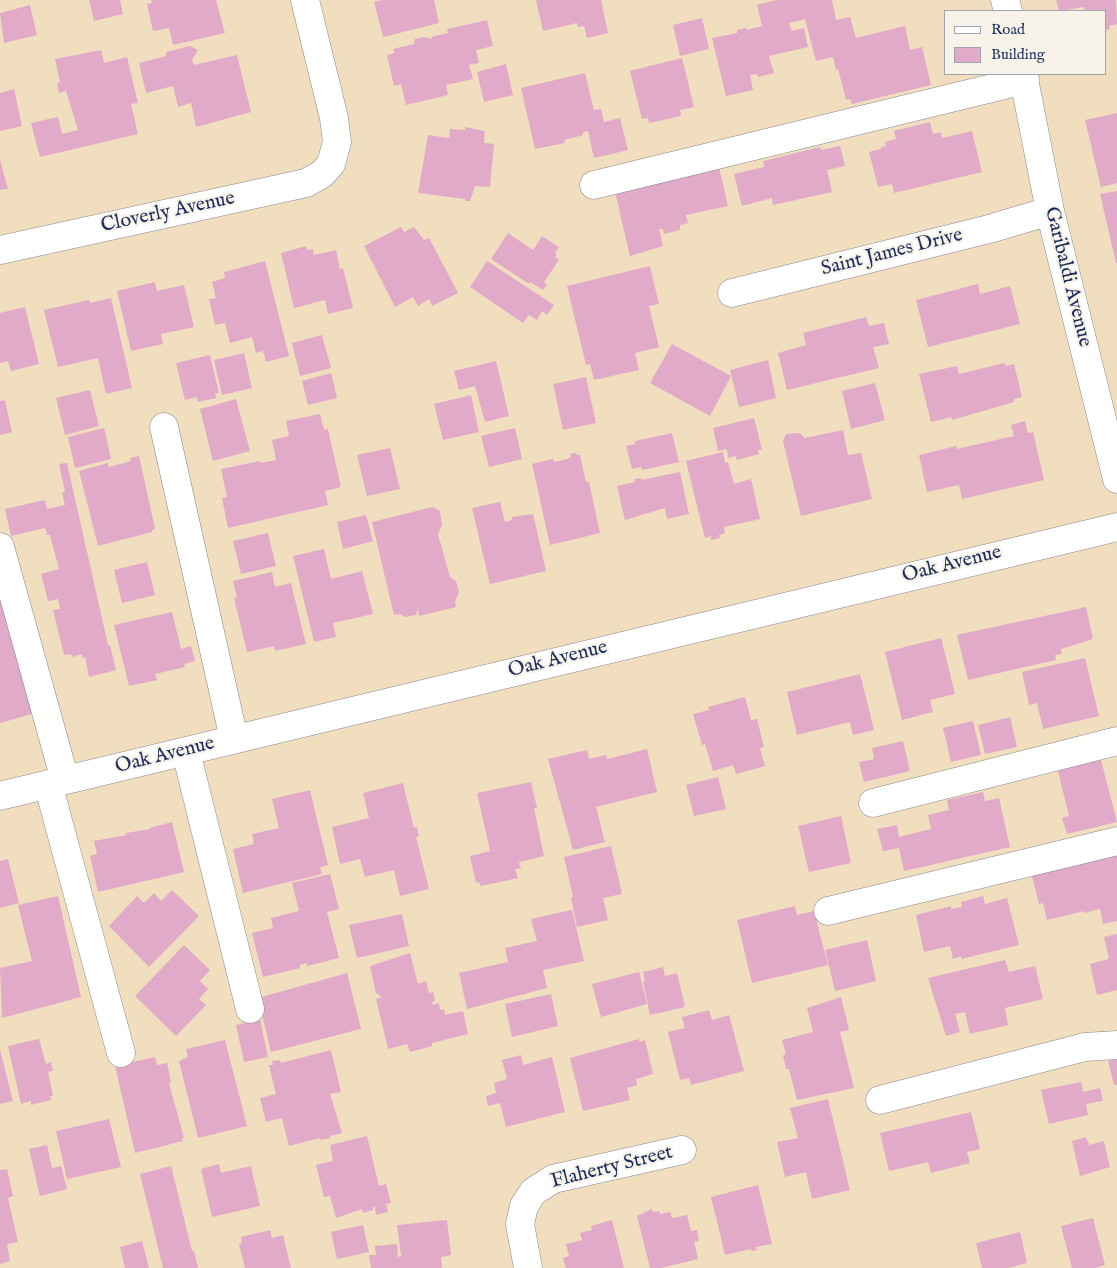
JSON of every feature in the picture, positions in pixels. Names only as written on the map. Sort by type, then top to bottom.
[{"type":"street","name":"Cloverly Avenue","points":[[0,250],[306,183],[322,174],[331,164],[337,142],[334,118],[305,0]]},
{"type":"street","points":[[594,185],[1024,77]]},
{"type":"street","name":"Garibaldi Avenue","points":[[1024,77],[1050,211],[1117,479]]},
{"type":"street","name":"Saint James Drive","points":[[732,293],[989,229],[1050,211]]},
{"type":"street","points":[[164,427],[234,738]]},
{"type":"street","name":"Oak Avenue","points":[[0,796],[1117,526]]},
{"type":"street","points":[[0,547],[122,1053]]},
{"type":"street","points":[[873,803],[1117,740]]},
{"type":"street","points":[[186,752],[250,1009]]},
{"type":"street","points":[[828,911],[1117,840]]},
{"type":"street","points":[[880,1100],[1085,1047],[1117,1045]]},
{"type":"street","name":"Flaherty Street","points":[[528,1268],[520,1224],[524,1206],[533,1192],[553,1179],[682,1150]]},
{"type":"building","points":[[89,0],[120,0],[123,14],[94,21]]},
{"type":"building","points":[[151,0],[216,0],[225,33],[173,45],[169,28],[153,31],[147,4],[152,3]]},
{"type":"building","points":[[383,0],[434,0],[439,23],[383,37],[374,2]]},
{"type":"building","points":[[536,0],[601,0],[608,33],[587,38],[584,26],[578,27],[577,23],[543,31]]},
{"type":"building","points":[[776,0],[832,0],[836,20],[850,17],[856,38],[905,26],[910,50],[922,47],[931,85],[852,104],[850,99],[846,100],[833,57],[816,61],[805,19],[789,23],[792,31],[804,28],[808,47],[769,56],[774,73],[758,77],[757,74],[750,75],[753,90],[726,96],[712,38],[737,33],[737,30],[746,28],[747,30],[762,26],[757,5]]},
{"type":"building","points":[[1056,0],[1116,0],[1117,24],[1109,26],[1110,29],[1107,30],[1107,10],[1085,10],[1084,7],[1059,10]]},
{"type":"building","points":[[30,5],[37,35],[4,43],[0,13]]},
{"type":"building","points":[[702,18],[709,49],[680,56],[673,25]]},
{"type":"building","points":[[487,20],[493,46],[476,50],[479,63],[469,65],[473,79],[446,85],[448,95],[406,105],[401,84],[394,86],[387,55],[395,53],[393,49],[414,44],[415,39],[424,37],[432,39],[431,37],[448,33],[447,29]]},
{"type":"building","points":[[190,46],[198,50],[192,60],[194,65],[237,55],[251,112],[196,127],[191,103],[178,107],[173,86],[146,93],[139,63],[166,56],[166,52]]},
{"type":"building","points":[[101,50],[104,63],[127,57],[138,103],[131,104],[138,134],[40,157],[31,123],[58,117],[62,134],[78,130],[66,91],[59,93],[57,83],[60,82],[55,59]]},
{"type":"building","points":[[682,58],[694,107],[680,110],[681,116],[649,123],[648,118],[642,119],[630,71]]},
{"type":"building","points":[[506,64],[513,95],[484,102],[477,72]]},
{"type":"building","points":[[585,73],[594,110],[601,109],[604,122],[620,118],[628,150],[594,158],[588,131],[583,132],[583,135],[564,140],[565,143],[535,149],[521,88]]},
{"type":"building","points":[[14,89],[22,126],[0,131],[0,93]]},
{"type":"building","points":[[1117,113],[1117,183],[1101,187],[1085,120]]},
{"type":"building","points":[[930,122],[933,134],[941,132],[942,138],[972,131],[982,172],[894,193],[892,184],[878,187],[869,152],[881,149],[881,147],[886,146],[885,142],[896,139],[894,131]]},
{"type":"building","points":[[465,127],[485,131],[484,143],[494,144],[490,187],[475,186],[470,201],[418,193],[428,135],[449,138],[450,129],[465,130]]},
{"type":"building","points":[[840,146],[845,166],[827,170],[832,192],[773,205],[772,198],[742,206],[734,174],[764,167],[763,161],[820,147],[821,150]]},
{"type":"building","points":[[0,160],[8,189],[0,190]]},
{"type":"building","points":[[719,167],[728,206],[686,215],[688,223],[680,225],[680,230],[664,234],[663,229],[659,229],[663,246],[630,256],[615,192]]},
{"type":"building","points":[[1117,191],[1117,263],[1116,263],[1100,194]]},
{"type":"building","points":[[401,227],[404,232],[414,227],[424,240],[429,238],[458,293],[432,306],[429,299],[418,306],[413,297],[395,307],[364,246]]},
{"type":"building","points":[[508,233],[533,250],[542,236],[559,247],[555,257],[559,260],[544,282],[547,284],[543,290],[530,282],[529,284],[491,259]]},
{"type":"building","points":[[306,246],[307,250],[313,249],[314,255],[336,250],[340,269],[343,268],[353,308],[328,314],[325,300],[294,308],[281,253]]},
{"type":"building","points":[[265,261],[289,356],[266,362],[263,351],[256,353],[252,337],[230,343],[225,323],[215,325],[209,299],[216,298],[212,282],[225,278],[224,272]]},
{"type":"building","points":[[487,261],[554,305],[547,315],[542,311],[537,320],[529,315],[523,323],[470,287]]},
{"type":"building","points":[[650,266],[659,304],[649,306],[659,347],[635,353],[639,370],[594,380],[590,364],[586,365],[567,286]]},
{"type":"building","points":[[155,282],[157,291],[184,285],[194,327],[161,334],[163,344],[131,351],[117,291]]},
{"type":"building","points":[[978,284],[980,294],[1010,286],[1020,324],[928,347],[916,300]]},
{"type":"building","points":[[111,298],[132,388],[106,394],[98,358],[58,367],[44,310],[89,300],[90,303]]},
{"type":"building","points":[[25,307],[39,364],[11,371],[8,361],[0,363],[0,313]]},
{"type":"building","points":[[866,317],[869,326],[884,323],[889,344],[873,347],[879,368],[787,390],[778,353],[806,345],[803,333]]},
{"type":"building","points":[[322,335],[331,368],[300,376],[292,343]]},
{"type":"building","points":[[672,344],[731,376],[710,416],[650,383]]},
{"type":"building","points":[[244,353],[252,388],[222,395],[214,360]]},
{"type":"building","points":[[210,355],[219,393],[215,393],[216,398],[198,402],[197,397],[185,400],[176,363]]},
{"type":"building","points":[[768,360],[776,398],[739,407],[730,370]]},
{"type":"building","points":[[496,361],[509,416],[485,422],[475,386],[459,390],[454,371]]},
{"type":"building","points":[[1004,363],[1006,366],[1014,364],[1022,397],[1014,399],[1014,402],[952,420],[951,417],[931,422],[919,374],[957,366],[959,374]]},
{"type":"building","points":[[331,373],[337,398],[308,405],[302,381]]},
{"type":"building","points":[[586,377],[596,423],[563,430],[553,384]]},
{"type":"building","points":[[875,383],[885,420],[851,429],[842,391]]},
{"type":"building","points":[[90,390],[99,426],[65,435],[56,398]]},
{"type":"building","points":[[471,395],[479,432],[443,440],[434,404]]},
{"type":"building","points":[[236,399],[250,451],[213,461],[200,409]]},
{"type":"building","points":[[5,400],[12,432],[0,435],[0,401]]},
{"type":"building","points":[[320,414],[324,430],[328,429],[341,487],[325,491],[328,505],[228,528],[222,498],[227,497],[221,469],[260,461],[261,463],[276,460],[272,440],[289,436],[286,421]]},
{"type":"building","points":[[754,418],[762,450],[758,450],[759,454],[737,460],[736,456],[728,458],[727,449],[718,451],[713,428]]},
{"type":"building","points":[[1025,421],[1028,433],[1033,432],[1044,480],[962,499],[959,485],[927,492],[919,455],[956,446],[957,449],[1014,436],[1011,425]]},
{"type":"building","points":[[104,428],[111,459],[75,468],[68,437]]},
{"type":"building","points":[[515,428],[522,459],[489,467],[481,436]]},
{"type":"building","points":[[843,430],[848,455],[861,453],[872,499],[801,516],[783,441],[786,434],[800,433],[805,438]]},
{"type":"building","points":[[672,433],[679,462],[642,470],[641,467],[632,469],[626,446],[635,444],[635,441]]},
{"type":"building","points":[[390,448],[400,489],[367,496],[357,455]]},
{"type":"building","points":[[723,452],[725,463],[728,462],[734,484],[751,479],[760,519],[724,527],[725,533],[719,535],[720,538],[711,540],[711,536],[705,538],[686,461]]},
{"type":"building","points":[[576,453],[580,455],[586,482],[589,482],[600,533],[550,545],[532,464],[553,459],[554,462],[567,459],[571,457],[570,454]]},
{"type":"building","points":[[139,456],[155,529],[152,532],[98,546],[79,471],[108,463],[109,467],[131,461],[130,458]]},
{"type":"building","points":[[67,463],[108,645],[110,645],[116,670],[89,677],[85,657],[82,658],[82,654],[72,657],[71,654],[64,655],[53,610],[60,609],[58,599],[48,601],[41,574],[59,569],[50,535],[47,535],[45,528],[11,536],[5,509],[45,500],[47,509],[65,505],[62,493],[65,492],[59,464]]},
{"type":"building","points":[[680,472],[689,514],[667,519],[665,508],[625,520],[617,486],[635,482],[634,479],[641,478],[641,480]]},
{"type":"building","points":[[500,502],[505,522],[512,520],[512,517],[533,514],[546,571],[490,584],[472,508]]},
{"type":"building","points":[[433,507],[440,511],[442,525],[438,534],[450,577],[456,581],[459,593],[455,601],[456,607],[419,616],[418,609],[416,615],[405,617],[400,614],[394,615],[372,522]]},
{"type":"building","points":[[366,515],[373,541],[343,549],[337,522]]},
{"type":"building","points":[[268,533],[276,566],[241,574],[233,541]]},
{"type":"building","points":[[324,549],[331,579],[362,571],[373,614],[333,623],[336,637],[314,642],[293,556]]},
{"type":"building","points":[[147,562],[155,595],[122,603],[114,570]]},
{"type":"building","points":[[272,572],[275,587],[291,583],[306,644],[275,651],[274,646],[247,652],[234,598],[237,597],[233,581]]},
{"type":"building","points":[[0,579],[36,713],[0,723]]},
{"type":"building","points":[[1086,607],[1093,639],[1061,649],[1062,654],[1055,655],[1056,660],[968,680],[957,635]]},
{"type":"building","points":[[172,612],[181,649],[191,646],[195,661],[184,664],[185,667],[155,674],[157,680],[129,686],[114,625]]},
{"type":"building","points":[[941,638],[955,694],[930,700],[933,712],[902,720],[885,652]]},
{"type":"building","points":[[1085,658],[1099,716],[1043,729],[1037,703],[1029,705],[1022,672]]},
{"type":"building","points":[[860,674],[874,730],[853,735],[850,722],[797,735],[787,692]]},
{"type":"building","points":[[745,697],[751,720],[757,719],[764,747],[760,748],[765,766],[736,774],[733,765],[713,771],[705,744],[702,745],[693,714],[709,710],[708,707]]},
{"type":"building","points":[[1010,717],[1017,747],[985,754],[978,725]]},
{"type":"building","points":[[973,721],[981,755],[951,762],[943,728]]},
{"type":"building","points":[[903,741],[910,771],[864,782],[859,762],[874,759],[872,748]]},
{"type":"building","points":[[647,749],[657,792],[596,807],[605,842],[573,850],[548,759],[587,750],[589,759],[606,755],[607,759]]},
{"type":"building","points":[[1100,756],[1117,822],[1067,834],[1062,818],[1069,816],[1057,767]]},
{"type":"building","points":[[718,777],[726,809],[694,816],[686,785]]},
{"type":"building","points":[[531,782],[537,808],[534,808],[544,856],[519,862],[521,868],[515,869],[518,878],[481,886],[479,882],[476,883],[470,856],[490,851],[477,793]]},
{"type":"building","points":[[403,783],[414,828],[417,827],[419,836],[416,837],[429,889],[400,896],[394,870],[365,877],[360,859],[340,864],[332,827],[369,818],[363,793]]},
{"type":"building","points":[[310,790],[328,865],[320,867],[322,874],[243,893],[233,849],[254,844],[252,834],[279,828],[272,799]]},
{"type":"building","points":[[983,792],[985,801],[999,798],[1010,847],[904,871],[899,848],[883,851],[877,829],[897,825],[899,837],[931,829],[928,815],[949,810],[947,800]]},
{"type":"building","points":[[841,816],[851,863],[809,872],[798,826]]},
{"type":"building","points":[[172,822],[184,872],[98,892],[90,856],[97,854],[94,841],[126,835],[126,833],[150,829]]},
{"type":"building","points":[[611,846],[622,894],[603,898],[608,920],[577,927],[571,898],[573,897],[564,857]]},
{"type":"building","points":[[1117,850],[1117,921],[1103,924],[1100,909],[1047,920],[1043,903],[1039,904],[1031,873]]},
{"type":"building","points":[[8,859],[19,903],[0,908],[0,861]]},
{"type":"building","points":[[330,874],[339,909],[327,912],[339,958],[307,966],[307,963],[300,965],[300,968],[263,977],[252,933],[273,928],[271,918],[299,911],[292,883]]},
{"type":"building","points":[[172,890],[199,916],[149,967],[109,926],[137,896],[144,903],[154,893],[161,901]]},
{"type":"building","points":[[58,896],[81,997],[2,1018],[0,968],[32,961],[18,905]]},
{"type":"building","points":[[983,896],[985,904],[1007,898],[1019,945],[961,959],[961,956],[953,959],[950,946],[924,952],[916,915],[951,906],[951,909],[962,907],[961,902]]},
{"type":"building","points":[[795,906],[797,915],[814,911],[828,965],[752,983],[737,920]]},
{"type":"building","points":[[572,910],[584,961],[543,970],[547,988],[467,1009],[459,973],[508,962],[505,948],[537,941],[531,919]]},
{"type":"building","points":[[402,914],[409,946],[357,958],[349,925]]},
{"type":"building","points":[[1117,934],[1117,990],[1097,995],[1090,964],[1109,959],[1104,937]]},
{"type":"building","points":[[867,940],[876,981],[835,991],[825,950]]},
{"type":"building","points":[[184,945],[210,970],[200,981],[208,989],[199,999],[206,1005],[176,1036],[135,996]]},
{"type":"building","points":[[410,953],[418,984],[426,981],[429,993],[433,992],[435,1001],[432,1002],[433,1005],[439,1003],[440,1010],[444,1009],[445,1015],[463,1011],[468,1034],[432,1043],[432,1046],[410,1052],[407,1044],[388,1049],[376,999],[382,997],[376,993],[370,966]]},
{"type":"building","points":[[1005,960],[1009,972],[1035,966],[1043,999],[1005,1008],[1008,1025],[970,1034],[965,1012],[955,1014],[960,1032],[946,1036],[928,978]]},
{"type":"building","points":[[663,967],[665,976],[677,973],[685,1007],[650,1015],[643,982],[645,981],[643,972]]},
{"type":"building","points":[[639,972],[647,1004],[601,1017],[592,984]]},
{"type":"building","points":[[347,973],[361,1029],[271,1052],[258,998]]},
{"type":"building","points":[[551,994],[558,1026],[512,1037],[505,1004]]},
{"type":"building","points":[[841,997],[849,1030],[840,1032],[854,1088],[797,1100],[789,1069],[786,1069],[783,1055],[786,1054],[782,1040],[813,1032],[807,1008]]},
{"type":"building","points":[[709,1010],[712,1020],[729,1015],[744,1071],[691,1085],[689,1078],[680,1080],[668,1032],[685,1028],[682,1017]]},
{"type":"building","points":[[260,1019],[268,1057],[244,1062],[236,1025]]},
{"type":"building","points":[[39,1039],[46,1064],[51,1062],[53,1071],[48,1072],[53,1096],[50,1096],[51,1100],[31,1105],[31,1101],[21,1104],[8,1046]]},
{"type":"building","points":[[639,1039],[640,1042],[645,1040],[653,1074],[636,1079],[637,1085],[627,1088],[630,1100],[583,1111],[570,1058]]},
{"type":"building","points":[[225,1040],[247,1126],[198,1138],[179,1061],[188,1057],[186,1049]]},
{"type":"building","points":[[0,1050],[13,1101],[0,1104]]},
{"type":"building","points":[[331,1050],[341,1092],[330,1094],[342,1133],[330,1136],[330,1138],[321,1140],[320,1138],[289,1146],[282,1118],[266,1122],[260,1098],[276,1094],[269,1065],[273,1065],[272,1061],[280,1060],[281,1063]]},
{"type":"building","points":[[521,1055],[523,1065],[552,1057],[565,1112],[506,1127],[500,1103],[488,1106],[486,1096],[496,1093],[494,1083],[507,1079],[502,1060]]},
{"type":"building","points":[[155,1057],[157,1065],[167,1063],[171,1082],[169,1083],[184,1138],[182,1138],[183,1141],[135,1153],[115,1066]]},
{"type":"building","points":[[1117,1059],[1117,1085],[1114,1085],[1108,1061]]},
{"type":"building","points":[[1081,1082],[1083,1092],[1100,1088],[1103,1101],[1086,1104],[1088,1115],[1049,1124],[1041,1090]]},
{"type":"building","points":[[828,1099],[850,1190],[812,1199],[806,1172],[785,1177],[777,1142],[798,1138],[790,1108]]},
{"type":"building","points":[[971,1112],[980,1149],[967,1152],[970,1163],[931,1173],[928,1162],[889,1171],[880,1133]]},
{"type":"building","points":[[109,1119],[121,1167],[67,1179],[56,1131]]},
{"type":"building","points":[[367,1136],[379,1186],[386,1184],[391,1203],[386,1204],[388,1212],[376,1215],[375,1207],[373,1207],[373,1210],[363,1213],[362,1209],[336,1218],[330,1196],[324,1197],[316,1165],[333,1161],[330,1145]]},
{"type":"building","points":[[1086,1137],[1089,1145],[1104,1141],[1110,1167],[1080,1176],[1072,1141]]},
{"type":"building","points":[[47,1145],[52,1168],[61,1166],[67,1189],[40,1196],[29,1149]]},
{"type":"building","points":[[219,1164],[221,1173],[251,1166],[260,1206],[212,1217],[201,1169]]},
{"type":"building","points":[[171,1166],[198,1268],[163,1268],[140,1174]]},
{"type":"building","points":[[7,1169],[13,1196],[8,1198],[18,1242],[7,1244],[10,1261],[0,1264],[0,1170]]},
{"type":"building","points":[[758,1185],[772,1244],[756,1247],[757,1250],[751,1251],[751,1249],[725,1255],[711,1197]]},
{"type":"building","points":[[652,1209],[653,1212],[659,1211],[660,1214],[670,1212],[672,1218],[687,1215],[691,1231],[697,1230],[699,1241],[694,1242],[698,1259],[661,1268],[650,1268],[637,1216]]},
{"type":"building","points":[[1093,1218],[1105,1265],[1095,1268],[1072,1268],[1061,1226]]},
{"type":"building","points":[[447,1220],[451,1255],[441,1257],[442,1268],[371,1268],[369,1255],[376,1255],[375,1246],[397,1244],[398,1257],[401,1256],[397,1225]]},
{"type":"building","points":[[612,1220],[624,1268],[566,1268],[563,1258],[569,1256],[566,1244],[582,1240],[580,1233],[592,1230],[591,1226]]},
{"type":"building","points":[[363,1225],[369,1252],[337,1259],[331,1232]]},
{"type":"building","points":[[270,1230],[272,1238],[283,1235],[291,1268],[245,1268],[239,1244],[242,1243],[241,1237]]},
{"type":"building","points":[[1020,1232],[1027,1263],[1008,1268],[982,1268],[976,1243]]},
{"type":"building","points":[[142,1241],[149,1268],[125,1268],[120,1247]]}]
